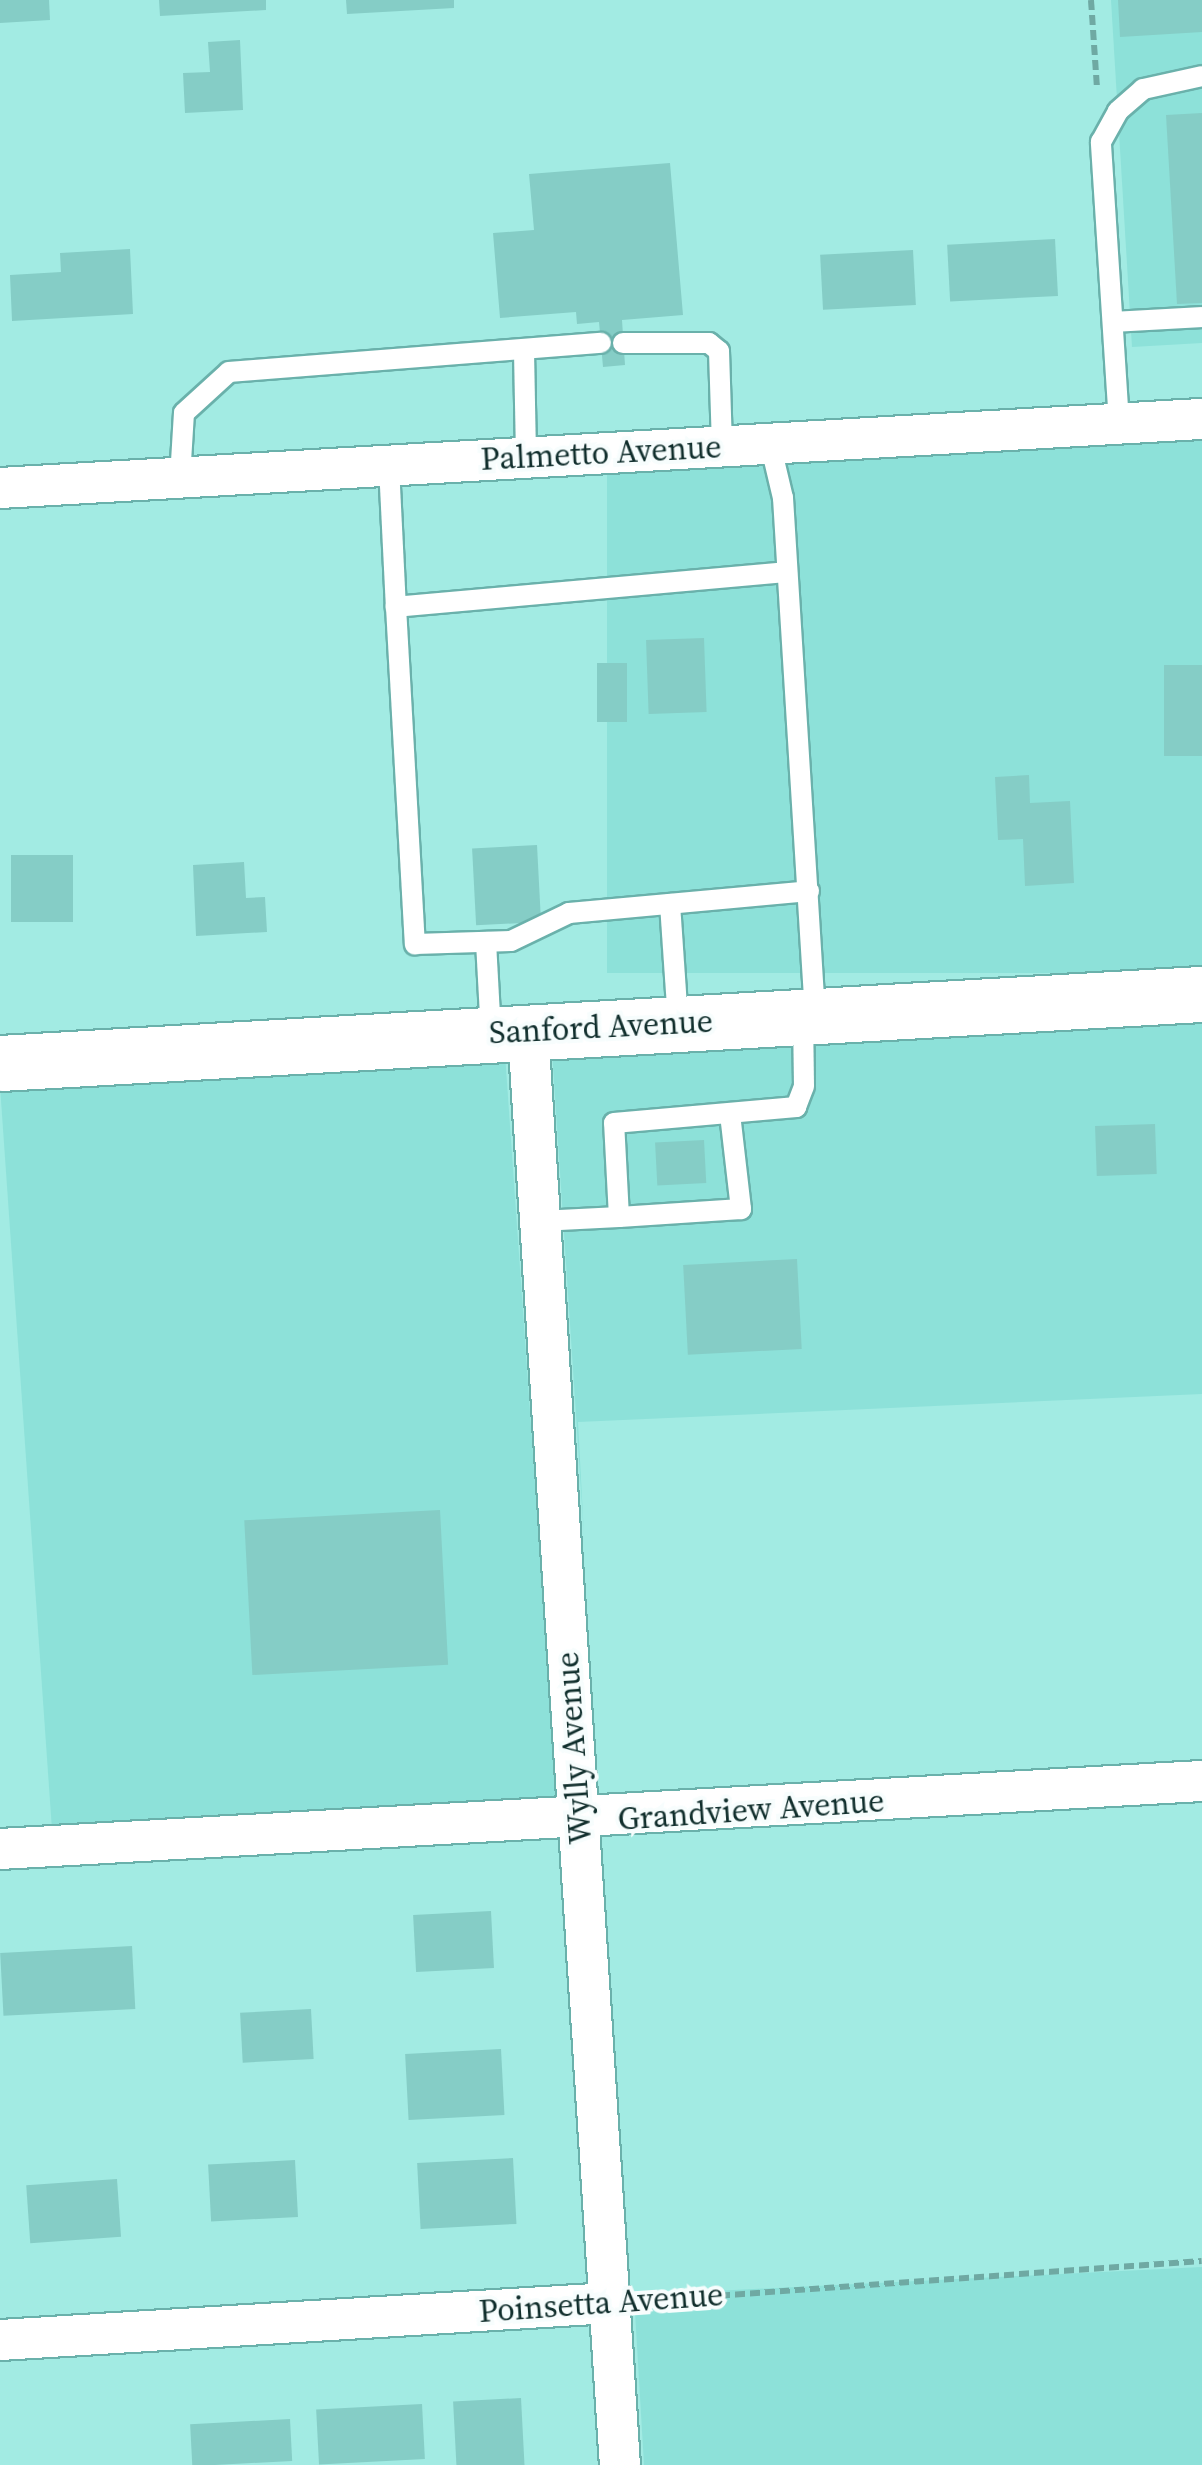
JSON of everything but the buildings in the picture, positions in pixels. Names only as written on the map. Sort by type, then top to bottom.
[{"type":"main road","name":"Sanford Avenue","points":[[0,1062],[1202,994]]},
{"type":"street","name":"Palmetto Avenue","points":[[0,488],[1202,418]]},
{"type":"street","name":"Wylly Avenue","points":[[509,1033],[540,1221],[620,2465]]},
{"type":"street","name":"Grandview Avenue","points":[[0,1849],[578,1821],[1202,1781]]},
{"type":"street","name":"Poinsetta Avenue","points":[[0,2340],[610,2303]]},
{"type":"lane","points":[[1120,423],[1101,142],[1118,111],[1143,90],[1202,76]]},
{"type":"lane","points":[[1113,322],[1202,317]]},
{"type":"lane","points":[[624,342],[709,343],[720,351],[722,446]]},
{"type":"lane","points":[[180,478],[184,413],[229,372],[601,343]]},
{"type":"lane","points":[[524,351],[526,457]]},
{"type":"lane","points":[[619,1217],[614,1122],[796,1107],[804,1086],[809,1016],[809,891],[783,498],[770,444]]},
{"type":"lane","points":[[389,466],[416,944],[511,941],[568,913],[809,891]]},
{"type":"lane","points":[[396,607],[788,572]]},
{"type":"lane","points":[[670,904],[678,1023]]},
{"type":"lane","points":[[486,942],[509,1033]]},
{"type":"lane","points":[[540,1221],[741,1209],[730,1114]]},
{"type":"path","points":[[1091,0],[1101,142]]},
{"type":"path","name":"Poinsetta Avenue","points":[[610,2303],[1202,2261]]},
{"type":"shaded area","points":[[1111,0],[1202,0],[1202,343],[1132,347]]},
{"type":"shaded area","points":[[607,439],[1202,439],[1202,973],[607,973]]},
{"type":"shaded area","points":[[1202,1014],[1202,1394],[578,1422],[584,1536],[552,1051]]},
{"type":"shaded area","points":[[505,1054],[557,1802],[53,1837],[0,1089]]},
{"type":"shaded area","points":[[1202,2267],[1202,2465],[644,2465],[634,2295]]}]
